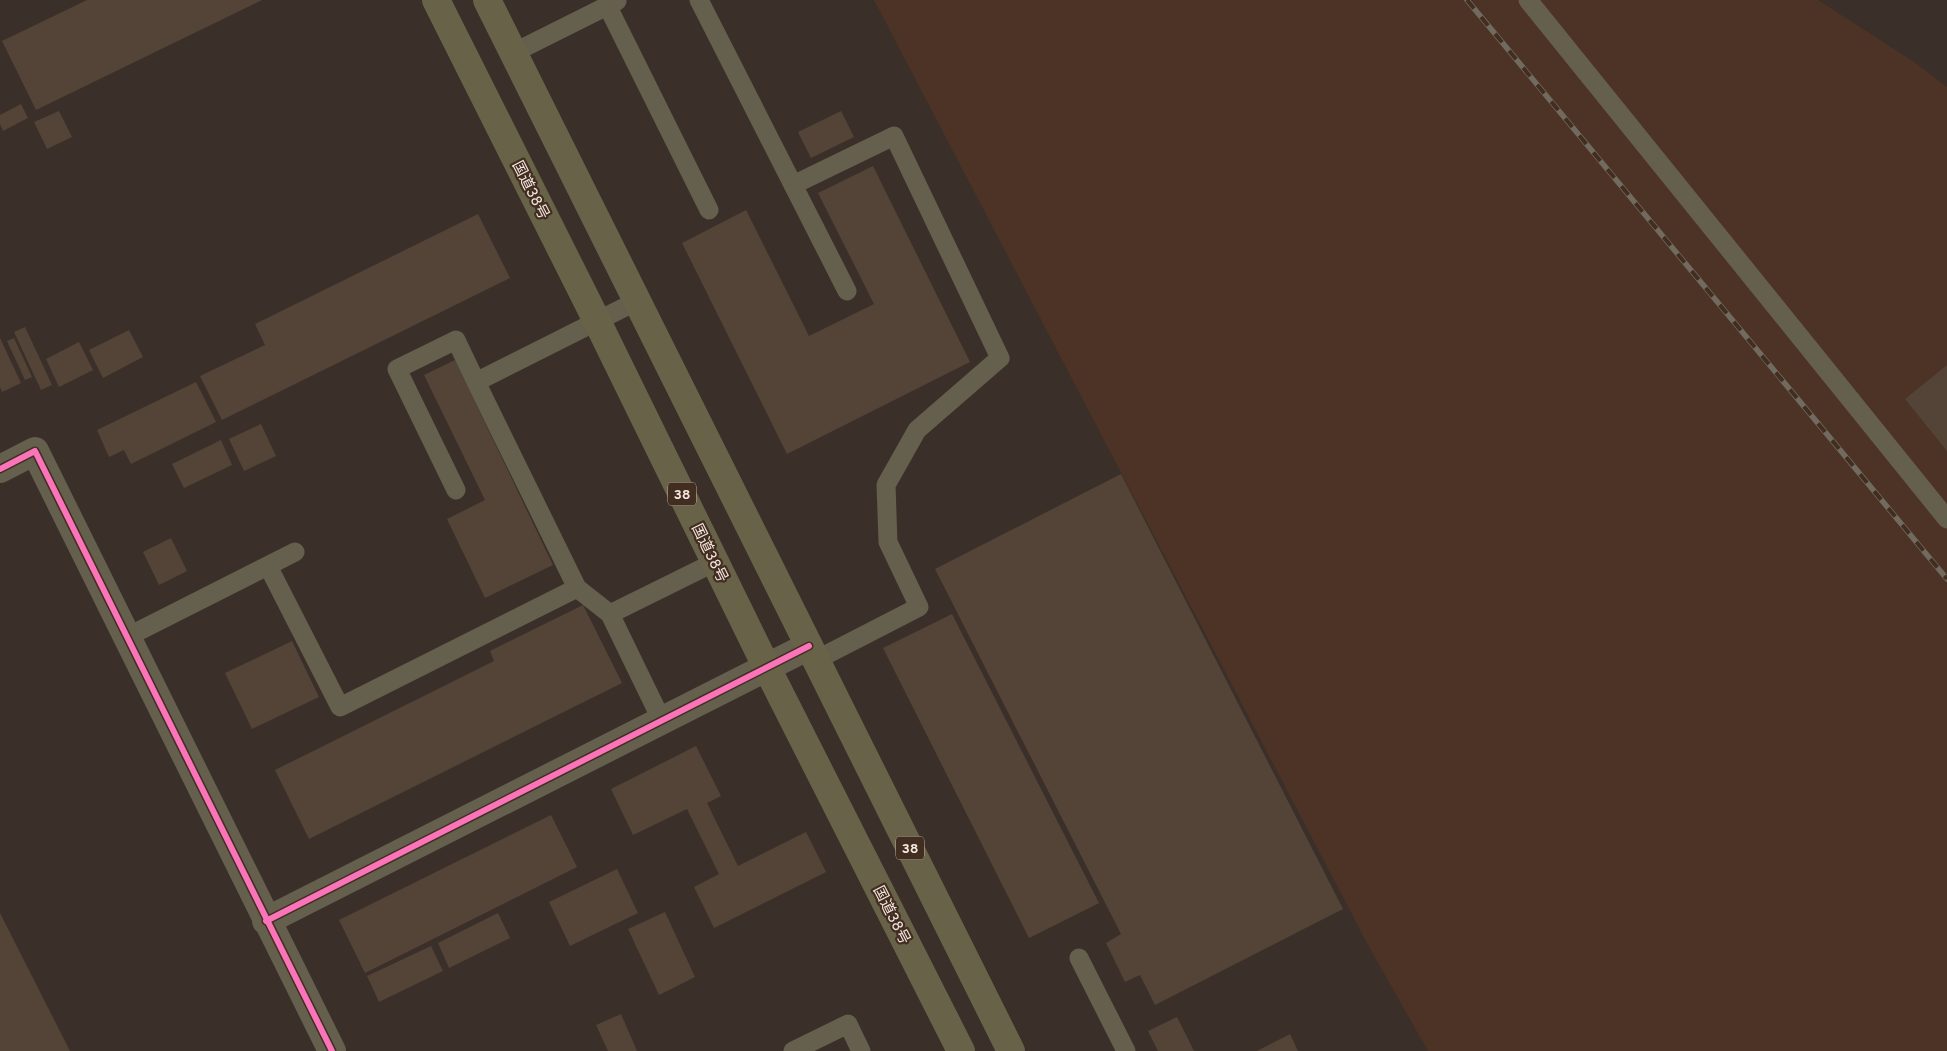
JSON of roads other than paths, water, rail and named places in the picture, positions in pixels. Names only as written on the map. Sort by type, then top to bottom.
[{"type":"highway","name":"国道38号","points":[[436,0],[597,321],[767,668],[961,1051]]},
{"type":"highway","name":"38","points":[[487,0],[1011,1051]]},
{"type":"street","points":[[0,469],[35,451],[332,1051]]},
{"type":"street","points":[[266,921],[767,668],[813,653]]},
{"type":"lane","points":[[699,0],[847,291]]},
{"type":"lane","points":[[1528,0],[1947,519]]},
{"type":"lane","points":[[513,53],[612,3],[709,210]]},
{"type":"lane","points":[[794,185],[894,136],[1000,358],[917,430],[886,485],[888,542],[920,606],[813,653]]},
{"type":"lane","points":[[476,382],[637,301]]},
{"type":"lane","points":[[456,490],[397,369],[456,340],[576,588],[610,614],[662,721]]},
{"type":"lane","points":[[126,637],[296,552]]},
{"type":"lane","points":[[610,614],[715,562]]},
{"type":"lane","points":[[268,566],[340,707],[576,588]]},
{"type":"lane","points":[[1079,958],[1126,1051]]},
{"type":"lane","points":[[793,1051],[848,1024],[861,1051]]},
{"type":"railway","points":[[1467,0],[1947,579]]}]
